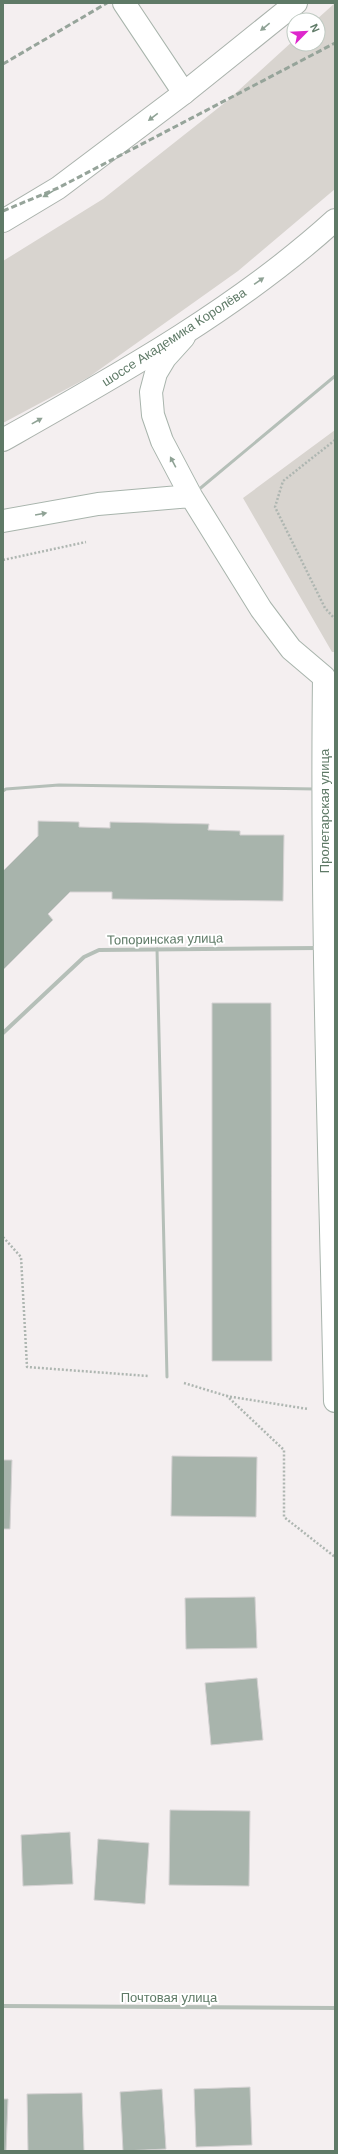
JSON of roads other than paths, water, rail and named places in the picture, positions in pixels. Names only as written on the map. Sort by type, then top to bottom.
[{"type":"main road","points":[[124,3],[184,93]]},
{"type":"main road","points":[[3,221],[58,188],[184,93],[296,3]]},
{"type":"main road","name":"шоссе Академика Королёва","points":[[3,440],[85,394],[192,328],[296,255],[335,220]]},
{"type":"main road","points":[[192,328],[165,358],[156,373],[151,392],[153,415],[162,441],[191,496],[261,609],[291,649],[329,678]]},
{"type":"main road","points":[[3,521],[98,504],[191,496]]},
{"type":"main road","name":"Пролетарская улица","points":[[329,678],[323,789],[328,948],[335,1401]]},
{"type":"street","name":"Топоринская улица","points":[[3,1033],[84,957],[99,950],[328,948]]},
{"type":"street","name":"Почтовая улица","points":[[3,2006],[335,2008]]},
{"type":"lane","points":[[191,496],[335,376]]},
{"type":"lane","points":[[4,789],[59,785],[323,789]]},
{"type":"lane","points":[[156,949],[167,1378]]},
{"type":"railway","points":[[3,64],[107,3]]},
{"type":"railway","points":[[3,211],[58,188],[335,43]]}]
